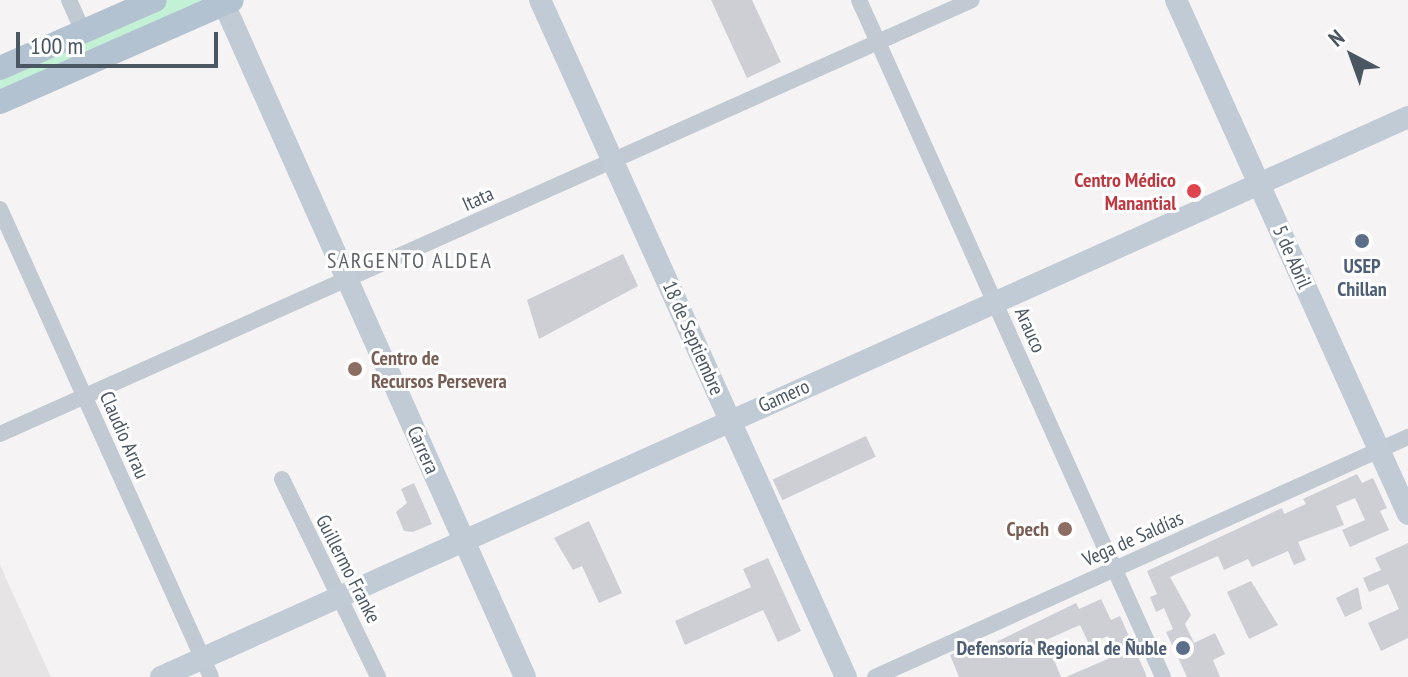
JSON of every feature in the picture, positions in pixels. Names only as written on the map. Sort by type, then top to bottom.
[{"type":"main road","points":[[0,68],[155,0]]},
{"type":"main road","points":[[0,102],[226,1]]},
{"type":"street","points":[[69,0],[83,32]]},
{"type":"street","name":"18 de Septiembre","points":[[540,0],[846,677]]},
{"type":"street","name":"Arauco","points":[[859,0],[1163,677]]},
{"type":"street","name":"Itata","points":[[0,434],[972,0]]},
{"type":"street","name":"5 de Abril","points":[[1176,0],[1408,514]]},
{"type":"street","name":"Carrera","points":[[226,1],[346,280],[525,677]]},
{"type":"street","name":"Gamero","points":[[161,677],[207,668],[338,598],[1408,117]]},
{"type":"street","name":"Claudio Arrau","points":[[0,209],[207,668]]},
{"type":"street","name":"Vega de Saldías","points":[[875,677],[1408,437]]},
{"type":"street","name":"Guillermo Franke","points":[[282,479],[378,677]]},
{"type":"shaded area","points":[[0,564],[8,583],[51,677],[0,677]]},
{"type":"green space","points":[[168,0],[211,0],[0,93],[0,73]]},
{"type":"building","points":[[711,0],[752,0],[781,62],[747,78]]},
{"type":"building","points":[[623,254],[638,286],[539,339],[527,300]]},
{"type":"building","points":[[866,436],[876,457],[782,500],[773,480]]},
{"type":"building","points":[[1357,474],[1362,483],[1373,478],[1387,508],[1380,511],[1389,530],[1350,547],[1342,530],[1365,520],[1355,498],[1336,506],[1344,525],[1298,542],[1306,560],[1294,565],[1288,551],[1252,567],[1248,559],[1224,570],[1218,556],[1170,577],[1191,615],[1185,624],[1194,643],[1215,633],[1225,654],[1213,660],[1220,677],[1187,677],[1166,632],[1173,629],[1164,608],[1156,612],[1150,597],[1157,594],[1147,571],[1282,508],[1284,514],[1306,504],[1303,499]]},
{"type":"building","points":[[414,483],[432,524],[413,532],[404,531],[396,512],[407,503],[401,489]]},
{"type":"building","points":[[589,521],[622,593],[599,603],[582,566],[573,570],[554,538]]},
{"type":"building","points":[[1408,543],[1408,638],[1381,651],[1368,623],[1399,609],[1388,584],[1369,592],[1363,578],[1381,570],[1375,558]]},
{"type":"building","points":[[768,558],[801,631],[778,642],[763,610],[685,645],[675,621],[751,587],[743,569]]},
{"type":"building","points":[[1251,581],[1278,625],[1249,639],[1227,592]]},
{"type":"building","points":[[1358,587],[1362,609],[1345,617],[1336,598]]},
{"type":"building","points":[[1101,599],[1111,620],[1120,616],[1147,677],[1066,677],[1117,655],[1108,636],[1089,644],[1080,625],[1046,640],[1061,677],[959,677],[950,655],[981,642],[984,648],[1076,603],[1079,609]]},
{"type":"place","name":"Centro Médico Manantial","points":[[1194,191]]},
{"type":"place","name":"USEP Chillan","points":[[1362,241]]},
{"type":"place","name":"Centro de Recursos Persevera","points":[[355,369]]},
{"type":"place","name":"Cpech","points":[[1065,529]]},
{"type":"place","name":"Defensoría Regional de Ñuble","points":[[1183,648]]},
{"type":"district","name":"SARGENTO ALDEA","points":[[410,261]]}]
